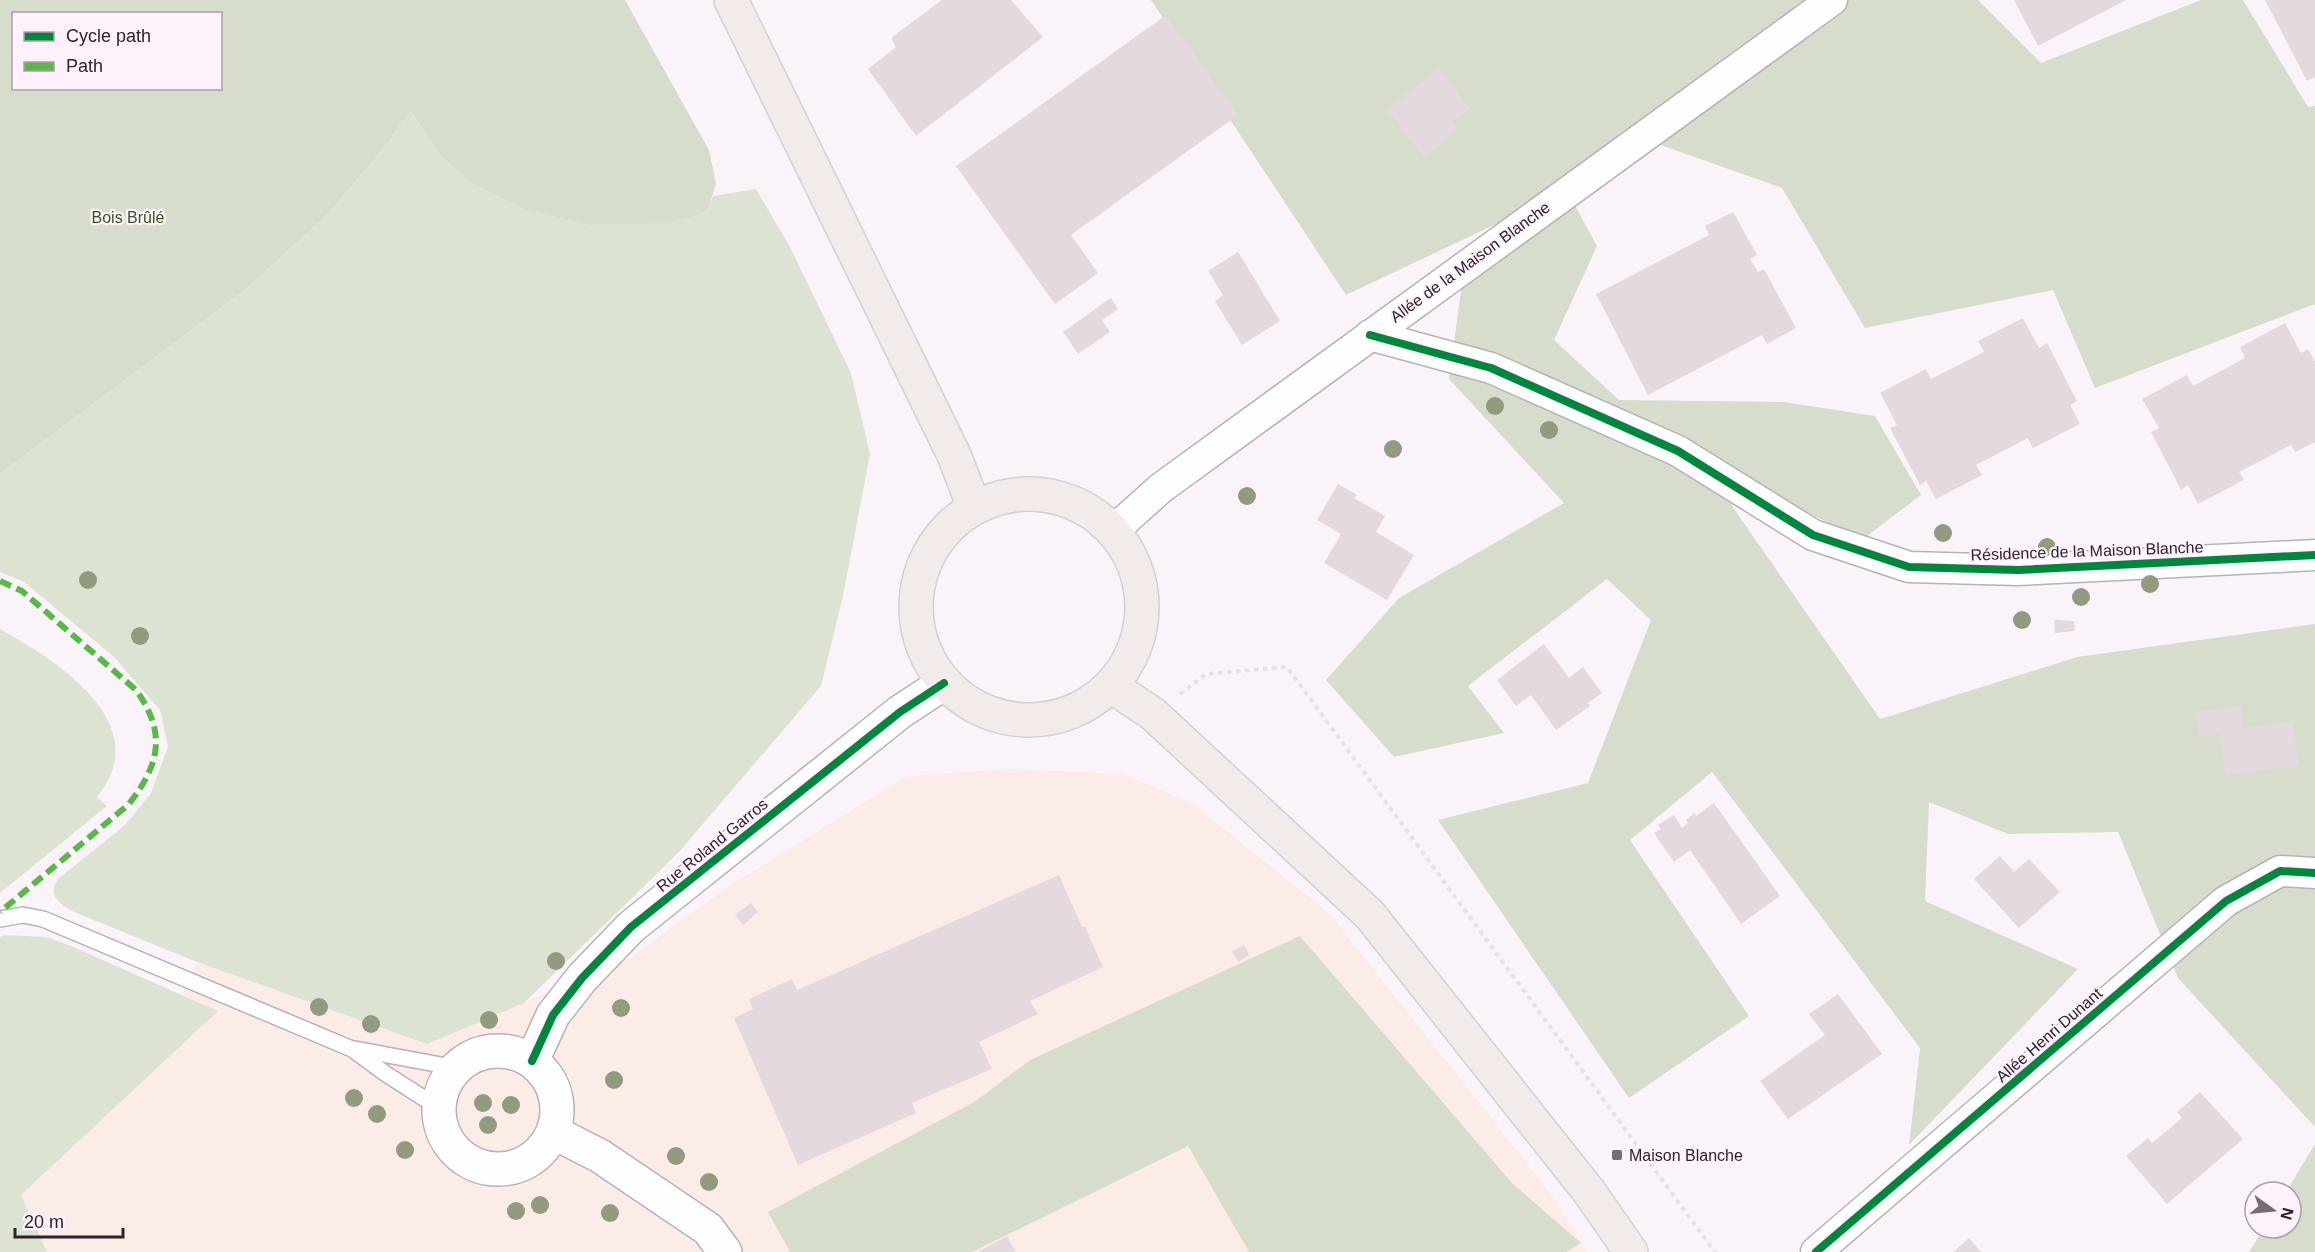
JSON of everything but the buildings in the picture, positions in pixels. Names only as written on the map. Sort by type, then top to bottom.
[{"type":"main road","points":[[731,0],[954,455],[974,507]]},
{"type":"main road","points":[[1010,494],[1048,494],[1084,507],[1113,530],[1132,559],[1142,591],[1142,625],[1131,658],[1112,686],[1082,708],[1046,720],[1008,720],[973,707],[944,683],[925,655],[916,622],[916,588],[927,555],[947,527],[974,507],[1010,494]]},
{"type":"main road","points":[[1112,686],[1153,714],[1370,915],[1590,1193],[1631,1252]]},
{"type":"street","name":"Allée de la Maison Blanche","points":[[1113,530],[1161,488],[1832,0]]},
{"type":"street","name":"Résidence de la Maison Blanche","points":[[1370,335],[1491,368],[1678,451],[1813,535],[1910,567],[2018,570],[2315,555]]},
{"type":"street","name":"Rue Roland Garros","points":[[532,1061],[553,1015],[582,978],[631,927],[900,712],[944,683]]},
{"type":"street","name":"Allée Henri Dunant","points":[[1816,1252],[2226,901],[2280,872],[2315,873]]},
{"type":"street","points":[[493,1051],[513,1052],[532,1061],[546,1075],[555,1093],[557,1112],[553,1132],[543,1149],[526,1162],[507,1168],[486,1168],[467,1160],[452,1147],[442,1129],[439,1108],[444,1087],[457,1068],[474,1056],[493,1051]]},
{"type":"street","points":[[553,1132],[600,1156],[708,1228],[725,1252]]},
{"type":"lane","points":[[0,918],[24,915],[43,919],[352,1049],[457,1068]]},
{"type":"lane","points":[[352,1049],[439,1108]]},
{"type":"path","points":[[1153,714],[1206,674],[1287,667],[1715,1252]]},
{"type":"shaded area","points":[[1008,769],[1124,774],[1193,804],[1329,913],[1553,1196],[1586,1252],[47,1252],[21,1195],[218,1011],[183,995],[197,962],[427,1043],[630,958],[726,888],[907,776]]},
{"type":"green space","name":"Bois Brûlé","points":[[0,0],[625,0],[709,150],[716,184],[709,207],[702,213],[688,218],[651,224],[588,225],[527,210],[472,183],[440,155],[411,111],[386,145],[328,214],[245,290],[0,474]]},
{"type":"green space","points":[[1151,0],[1978,0],[2041,63],[2201,0],[2243,0],[2308,107],[2315,106],[2315,304],[2095,388],[2053,290],[1865,328],[1782,188],[1655,143],[1549,199],[1346,295]]},
{"type":"green space","points":[[411,111],[440,155],[527,210],[588,225],[648,224],[688,218],[709,207],[713,196],[756,189],[790,247],[851,373],[870,454],[843,596],[821,686],[678,853],[524,1003],[427,1044],[197,962],[79,914],[58,901],[54,891],[58,879],[125,825],[151,793],[168,746],[160,710],[114,657],[24,582],[0,572],[0,474],[245,290],[328,214],[386,145]]},
{"type":"green space","points":[[1573,202],[1597,246],[1554,340],[1619,400],[1784,402],[1875,416],[1921,495],[1863,539],[1745,483],[1732,506],[1880,719],[2077,657],[2315,624],[2315,1127],[2178,978],[2118,832],[2008,834],[1929,802],[1925,901],[2078,969],[1909,1145],[1920,1048],[1712,772],[1630,840],[1749,1016],[1629,1098],[1438,820],[1588,783],[1651,620],[1607,579],[1468,686],[1504,733],[1394,757],[1326,680],[1399,598],[1564,503],[1449,379],[1462,283]]},
{"type":"green space","points":[[0,629],[48,658],[92,697],[108,720],[115,744],[112,770],[97,797],[107,806],[0,893]]},
{"type":"green space","points":[[4,935],[47,937],[218,1011],[21,1195],[47,1252],[0,1252],[0,937]]},
{"type":"green space","points":[[1300,936],[1512,1183],[1581,1243],[1566,1252],[1249,1252],[1188,1146],[972,1252],[790,1252],[768,1212],[976,1101],[1030,1060]]},
{"type":"green space","points":[[2315,1144],[2315,1252],[2249,1252],[2256,1240],[2303,1240],[2303,1180],[2293,1180]]},
{"type":"marked path","points":[[0,581],[22,591],[136,690],[146,706],[156,735],[153,762],[139,790],[128,805],[0,912]]},
{"type":"cycle path","points":[[1370,335],[1491,368],[1678,451],[1813,535],[1909,567],[2018,570],[2315,555]]},
{"type":"cycle path","points":[[532,1061],[553,1015],[582,978],[631,927],[900,712],[944,683]]},
{"type":"cycle path","points":[[1816,1252],[2226,901],[2280,871],[2315,873]]},
{"type":"place","name":"Maison Blanche","points":[[1617,1155]]}]
